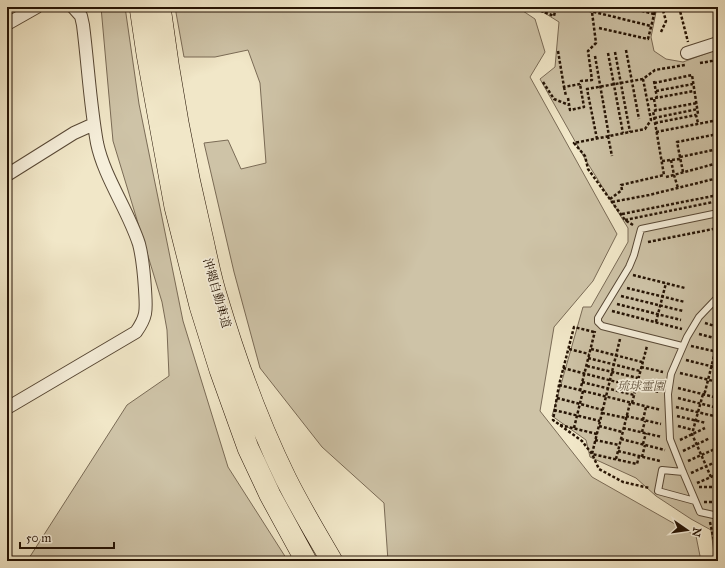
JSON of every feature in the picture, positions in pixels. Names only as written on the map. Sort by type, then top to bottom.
[{"type":"highway","name":"沖縄自動車道","points":[[140,7],[147,54],[175,207],[200,306],[230,368],[261,420],[286,479],[332,561]]},
{"type":"highway","name":"沖縄自動車道","points":[[160,7],[165,46],[194,203],[217,300],[230,368],[248,448],[270,495],[306,561]]},
{"type":"street","points":[[7,24],[37,7]]},
{"type":"street","points":[[7,408],[136,332],[143,322],[146,312],[143,262],[139,243],[104,164],[98,144],[94,124],[83,25],[81,16],[73,7]]},
{"type":"street","points":[[690,58],[718,43]]},
{"type":"street","points":[[7,175],[74,133],[94,124]]},
{"type":"lane","points":[[682,346],[602,326],[598,322],[598,318],[625,274],[634,255],[641,229],[718,213]]},
{"type":"lane","points":[[718,297],[704,310],[682,346],[671,374],[668,394],[671,441],[682,470],[700,512],[718,516]]},
{"type":"lane","points":[[682,470],[662,470],[658,491],[695,501]]},
{"type":"path","points":[[531,7],[554,16],[556,7]]},
{"type":"path","points":[[574,7],[651,26]]},
{"type":"path","points":[[627,7],[654,14]]},
{"type":"path","points":[[599,28],[648,39],[656,7]]},
{"type":"path","points":[[660,32],[666,20],[662,7]]},
{"type":"path","points":[[679,7],[690,58]]},
{"type":"path","points":[[564,87],[580,84],[581,81],[592,80],[588,51],[596,43],[592,12]]},
{"type":"path","points":[[626,50],[639,119]]},
{"type":"path","points":[[558,51],[564,87],[570,110],[584,107],[580,84]]},
{"type":"path","points":[[615,52],[630,132]]},
{"type":"path","points":[[608,53],[623,133]]},
{"type":"path","points":[[595,56],[612,156]]},
{"type":"path","points":[[597,139],[587,89],[643,79],[655,70],[690,58],[718,60]]},
{"type":"path","points":[[718,66],[716,105],[718,110]]},
{"type":"path","points":[[656,110],[656,91],[654,82],[692,75],[698,109],[698,114],[696,115],[698,123]]},
{"type":"path","points":[[641,229],[625,220],[588,169],[585,156],[574,143],[644,129],[651,120],[643,79]]},
{"type":"path","points":[[543,82],[554,99],[569,105]]},
{"type":"path","points":[[656,91],[693,84]]},
{"type":"path","points":[[650,99],[694,91]]},
{"type":"path","points":[[610,199],[622,190],[621,184],[664,175],[652,111],[696,103]]},
{"type":"path","points":[[654,118],[698,109]]},
{"type":"path","points":[[655,123],[696,115]]},
{"type":"path","points":[[656,132],[718,120]]},
{"type":"path","points":[[683,172],[677,142],[718,134]]},
{"type":"path","points":[[662,161],[718,148]]},
{"type":"path","points":[[671,160],[678,188]]},
{"type":"path","points":[[666,177],[718,163]]},
{"type":"path","points":[[612,202],[718,178]]},
{"type":"path","points":[[622,214],[718,195]]},
{"type":"path","points":[[625,220],[718,201]]},
{"type":"path","points":[[648,242],[718,228]]},
{"type":"path","points":[[715,245],[718,232]]},
{"type":"path","points":[[625,274],[685,288]]},
{"type":"path","points":[[656,322],[666,283]]},
{"type":"path","points":[[618,285],[685,302]]},
{"type":"path","points":[[613,294],[683,311]]},
{"type":"path","points":[[608,302],[681,320]]},
{"type":"path","points":[[604,309],[682,329]]},
{"type":"path","points":[[697,321],[718,326]]},
{"type":"path","points":[[574,428],[580,404],[582,382],[590,354],[594,332],[602,326]]},
{"type":"path","points":[[594,332],[574,327],[563,368],[552,420],[582,441],[592,454],[599,469],[623,482],[658,491]]},
{"type":"path","points":[[592,454],[622,331]]},
{"type":"path","points":[[697,334],[718,339],[716,352],[692,434],[711,477]]},
{"type":"path","points":[[616,459],[648,338]]},
{"type":"path","points":[[690,346],[716,352]]},
{"type":"path","points":[[568,348],[590,354]]},
{"type":"path","points":[[591,349],[642,362]]},
{"type":"path","points":[[588,358],[640,371]]},
{"type":"path","points":[[684,360],[718,368]]},
{"type":"path","points":[[586,366],[638,378]]},
{"type":"path","points":[[641,367],[671,374]]},
{"type":"path","points":[[563,368],[668,394]]},
{"type":"path","points":[[680,373],[718,382]]},
{"type":"path","points":[[582,382],[634,395]]},
{"type":"path","points":[[559,385],[668,412]]},
{"type":"path","points":[[678,388],[718,398]]},
{"type":"path","points":[[556,398],[626,417],[669,426]]},
{"type":"path","points":[[678,398],[718,408]]},
{"type":"path","points":[[592,454],[637,464],[644,444],[644,420],[646,406]]},
{"type":"path","points":[[676,407],[714,416]]},
{"type":"path","points":[[554,410],[600,421]]},
{"type":"path","points":[[675,416],[706,423]]},
{"type":"path","points":[[558,424],[597,434]]},
{"type":"path","points":[[676,425],[693,430]]},
{"type":"path","points":[[599,426],[622,432]]},
{"type":"path","points":[[623,428],[644,432],[671,441],[705,428]]},
{"type":"path","points":[[621,439],[676,453],[710,438]]},
{"type":"path","points":[[595,440],[619,445]]},
{"type":"path","points":[[682,470],[701,455],[715,449]]},
{"type":"path","points":[[618,450],[682,470],[706,466],[718,461]]},
{"type":"path","points":[[689,487],[718,474]]},
{"type":"path","points":[[689,487],[718,487]]},
{"type":"path","points":[[709,514],[717,546],[718,559]]},
{"type":"path","points":[[714,538],[718,537]]},
{"type":"green space","points":[[101,7],[125,7],[139,104],[183,321],[228,467],[288,561],[26,561],[127,405],[169,376],[167,330],[162,302],[113,141]]},
{"type":"green space","points":[[175,7],[517,7],[535,19],[545,52],[530,77],[617,234],[593,281],[554,327],[540,411],[592,477],[696,536],[701,561],[388,561],[384,503],[322,447],[260,368],[234,272],[204,143],[228,140],[241,169],[266,163],[260,83],[248,50],[215,57],[184,57]]},
{"type":"green space","name":"琉球霊園","points":[[535,7],[657,7],[651,37],[654,51],[666,59],[683,62],[718,49],[714,61],[718,63],[718,561],[715,561],[711,530],[656,496],[636,478],[590,457],[586,440],[552,416],[583,307],[591,307],[628,242],[628,228],[585,159],[540,79],[555,67],[559,22]]}]
